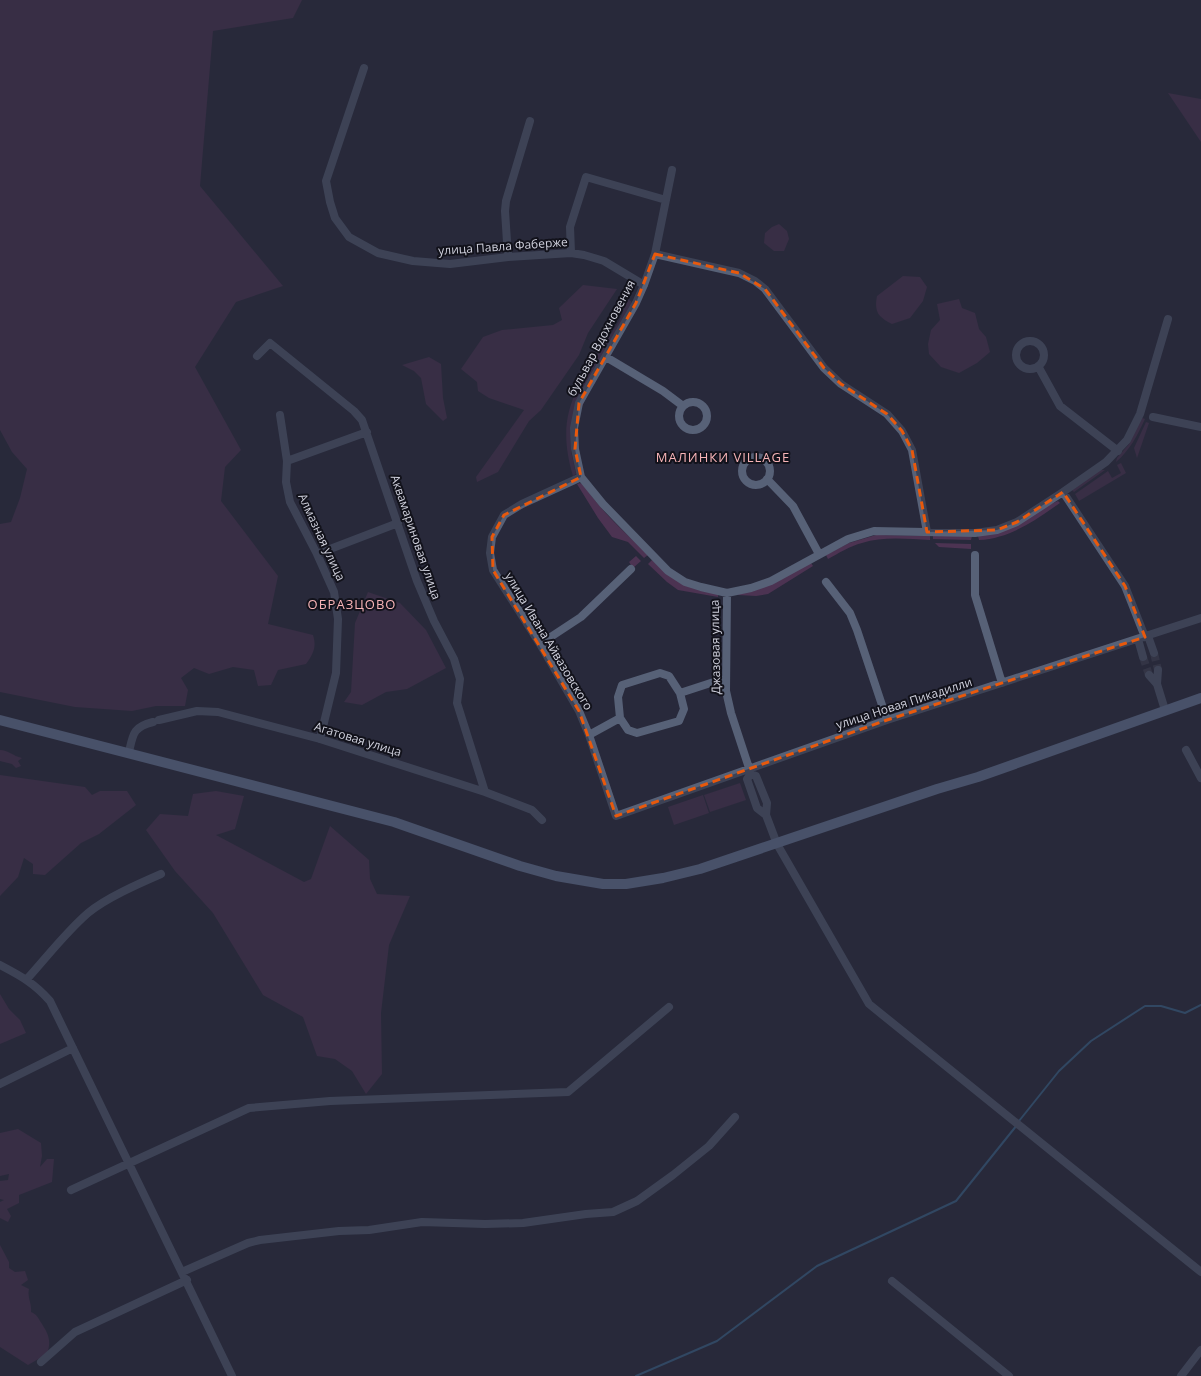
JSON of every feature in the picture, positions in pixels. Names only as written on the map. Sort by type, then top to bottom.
[{"type":"street","name":"улица Павла Фаберже","points":[[364,68],[326,181],[335,218],[349,237],[378,253],[413,261],[450,264],[508,257],[571,252],[604,261],[644,285]]},
{"type":"street","points":[[508,257],[505,211],[506,201],[530,121]]},
{"type":"street","name":"бульвар Вдохновения","points":[[672,170],[655,254],[636,303],[580,403],[574,428],[575,449],[581,477],[603,504],[668,571],[685,582],[701,587],[727,592],[751,588],[770,581],[848,539],[874,531],[975,533],[997,530],[1017,522],[1106,462],[1128,440],[1140,414],[1168,319]]},
{"type":"street","points":[[571,252],[570,227],[586,177],[666,200]]},
{"type":"street","points":[[655,254],[739,273],[756,281],[765,289],[824,368],[841,384],[887,414],[902,431],[912,450],[927,532]]},
{"type":"street","name":"Аквамариновая улица","points":[[257,356],[270,343],[354,411],[362,420],[417,582],[434,621],[454,659],[460,679],[457,703],[485,792]]},
{"type":"street","points":[[606,357],[663,391],[683,406]]},
{"type":"street","points":[[1038,366],[1060,406],[1118,451]]},
{"type":"street","name":"Алмазная улица","points":[[280,415],[287,461],[286,482],[290,502],[317,554],[334,592],[338,619],[336,673],[320,739]]},
{"type":"street","points":[[1153,417],[1201,427]]},
{"type":"street","points":[[287,461],[367,432]]},
{"type":"street","name":"улица Ивана Айвазовского","points":[[581,477],[522,504],[504,515],[492,537],[490,553],[493,570],[540,644],[579,711],[589,735],[616,816]]},
{"type":"street","points":[[767,479],[793,506],[819,554]]},
{"type":"street","points":[[1063,492],[1125,586],[1144,637],[1154,653]]},
{"type":"street","points":[[317,554],[398,523]]},
{"type":"street","points":[[975,555],[975,595],[1002,683]]},
{"type":"street","points":[[540,644],[581,617],[631,569]]},
{"type":"street","points":[[826,582],[850,613],[887,720]]},
{"type":"street","name":"Джазовая улица","points":[[727,592],[726,691],[731,713],[750,772],[756,776],[767,803],[766,815],[777,844],[869,1004],[1201,1272]]},
{"type":"street","name":"улица Новая Пикадилли","points":[[616,816],[750,772],[887,720],[1201,618]]},
{"type":"street","points":[[1143,657],[1144,637]]},
{"type":"street","points":[[1158,670],[1157,684],[1166,710]]},
{"type":"street","points":[[660,673],[670,676],[680,693],[684,709],[679,721],[637,732],[628,730],[620,718],[618,697],[622,685],[660,673]]},
{"type":"street","points":[[1148,675],[1157,684]]},
{"type":"street","points":[[680,693],[726,678]]},
{"type":"street","points":[[0,720],[129,752],[394,822],[520,866],[556,876],[603,884],[626,884],[663,878],[777,844],[978,777],[1201,698]]},
{"type":"street","name":"Агатовая улица","points":[[129,752],[133,735],[137,728],[143,724],[197,711],[218,712],[320,739],[485,792],[532,810],[542,820]]},
{"type":"street","points":[[589,735],[620,718]]},
{"type":"street","points":[[1186,750],[1201,778]]},
{"type":"street","points":[[27,979],[88,913],[131,888],[161,874]]},
{"type":"street","points":[[0,965],[27,979],[50,1001],[187,1280],[232,1376]]},
{"type":"street","points":[[71,1190],[249,1108],[330,1101],[568,1092],[669,1007]]},
{"type":"street","points":[[0,1084],[73,1048]]},
{"type":"street","points":[[182,1272],[248,1243],[260,1240],[339,1231],[369,1230],[422,1222],[485,1224],[523,1223],[586,1214],[613,1212],[637,1200],[673,1175],[709,1146],[735,1117]]},
{"type":"street","points":[[41,1362],[75,1332],[187,1280]]},
{"type":"street","points":[[892,1281],[1009,1376]]},
{"type":"street","points":[[1181,1376],[1201,1350]]},
{"type":"highlighted area","points":[[655,254],[739,273],[765,289],[824,368],[841,384],[887,414],[902,431],[912,450],[927,532],[997,530],[1017,522],[1063,492],[1125,586],[1145,637],[887,720],[616,816],[579,711],[493,570],[492,537],[504,515],[581,477],[575,449],[579,403],[636,303]]},
{"type":"shaded area","points":[[0,0],[302,0],[293,18],[213,31],[200,186],[283,286],[236,302],[195,367],[241,450],[225,467],[221,501],[278,576],[268,624],[313,635],[315,643],[311,657],[306,664],[278,670],[271,685],[258,686],[254,670],[233,667],[209,674],[194,668],[181,678],[188,690],[185,706],[156,706],[132,711],[75,707],[0,692],[0,524],[11,522],[20,498],[27,469],[12,452],[0,430]]},
{"type":"shaded area","points":[[1168,93],[1201,99],[1201,142]]},
{"type":"shaded area","points":[[779,224],[787,231],[789,239],[784,251],[774,251],[764,243],[765,233],[772,227]]},
{"type":"shaded area","points":[[903,276],[920,277],[927,287],[923,301],[910,318],[892,324],[883,319],[878,313],[876,306],[877,296]]},
{"type":"shaded area","points":[[583,285],[617,289],[588,333],[579,355],[541,410],[529,421],[498,472],[477,482],[476,477],[524,410],[489,398],[478,391],[477,382],[461,369],[483,337],[502,330],[553,325],[562,320],[559,308]]},
{"type":"shaded area","points":[[626,299],[631,301],[632,306],[571,428],[571,451],[576,474],[573,476],[568,455],[566,436],[567,419],[571,404],[577,389],[619,321]]},
{"type":"shaded area","points":[[959,299],[962,308],[975,313],[979,329],[986,337],[990,352],[977,363],[959,373],[941,367],[929,354],[928,344],[931,330],[940,320],[937,304]]},
{"type":"shaded area","points":[[429,357],[441,364],[443,398],[447,418],[443,421],[426,404],[421,378],[414,371],[402,365]]},
{"type":"shaded area","points":[[1142,418],[1145,419],[1136,437],[1125,453],[1116,462],[1117,458],[1129,444]]},
{"type":"shaded area","points":[[1146,422],[1149,423],[1137,458],[1134,448]]},
{"type":"shaded area","points":[[1121,463],[1126,473],[1079,501],[1075,494],[1108,471],[1112,478],[1121,473],[1117,465]]},
{"type":"shaded area","points":[[1100,470],[1105,470],[1074,492],[1072,490]]},
{"type":"shaded area","points":[[580,483],[586,488],[613,521],[648,555],[644,558],[628,542],[612,537],[598,518],[577,484]]},
{"type":"shaded area","points":[[1058,501],[1060,503],[1022,528],[1002,536],[979,540],[978,536]]},
{"type":"shaded area","points":[[876,535],[930,536],[930,540],[896,538],[878,539],[853,546],[828,559],[826,555],[849,543]]},
{"type":"shaded area","points":[[933,535],[972,536],[971,540],[933,539]]},
{"type":"shaded area","points":[[935,543],[971,544],[971,549],[939,547]]},
{"type":"shaded area","points":[[636,556],[641,561],[633,568],[629,562]]},
{"type":"shaded area","points":[[652,560],[670,576],[718,593],[718,597],[678,590],[648,564]]},
{"type":"shaded area","points":[[811,563],[813,566],[768,594],[756,596],[738,595],[739,593]]},
{"type":"shaded area","points":[[368,592],[400,603],[426,630],[446,668],[407,689],[386,692],[362,705],[344,702],[351,692],[355,623]]},
{"type":"shaded area","points":[[0,750],[22,758],[18,761],[21,766],[16,768],[12,764],[0,761]]},
{"type":"shaded area","points":[[0,775],[85,787],[92,795],[100,791],[127,791],[136,805],[99,834],[81,843],[45,875],[33,874],[33,864],[24,858],[18,877],[0,896]]},
{"type":"shaded area","points":[[740,783],[746,800],[710,812],[704,795]]},
{"type":"shaded area","points":[[216,791],[244,796],[235,829],[216,835],[304,882],[311,879],[330,826],[369,860],[370,879],[377,894],[410,896],[389,945],[381,1013],[382,1074],[366,1094],[352,1071],[335,1059],[317,1056],[303,1017],[263,995],[213,913],[175,871],[146,830],[160,814],[188,816],[193,794]]},
{"type":"shaded area","points":[[703,795],[709,813],[674,825],[668,807]]},
{"type":"shaded area","points":[[0,994],[9,1009],[20,1020],[26,1033],[0,1044]]},
{"type":"shaded area","points":[[18,1129],[41,1143],[42,1156],[40,1167],[47,1159],[54,1159],[52,1182],[19,1195],[19,1203],[7,1209],[11,1216],[8,1222],[0,1218],[0,1202],[4,1200],[0,1199],[0,1181],[8,1180],[9,1174],[0,1176],[0,1133]]},
{"type":"shaded area","points":[[0,1245],[9,1262],[9,1268],[15,1272],[25,1271],[28,1280],[21,1285],[29,1289],[31,1312],[38,1317],[45,1329],[49,1341],[47,1354],[28,1365],[0,1347]]},
{"type":"waterway","points":[[1019,1121],[1059,1071],[1091,1041],[1145,1006],[1161,1006],[1185,1013],[1201,1005]]},
{"type":"waterway","points":[[636,1376],[717,1341],[817,1266],[956,1201],[1017,1125]]},
{"type":"tunnel","points":[[1154,653],[1158,670]]},
{"type":"tunnel","points":[[1143,657],[1149,675]]},
{"type":"district","name":"МАЛИНКИ VILLAGE","points":[[723,457]]},
{"type":"district","name":"ОБРАЗЦОВО","points":[[352,604]]}]
